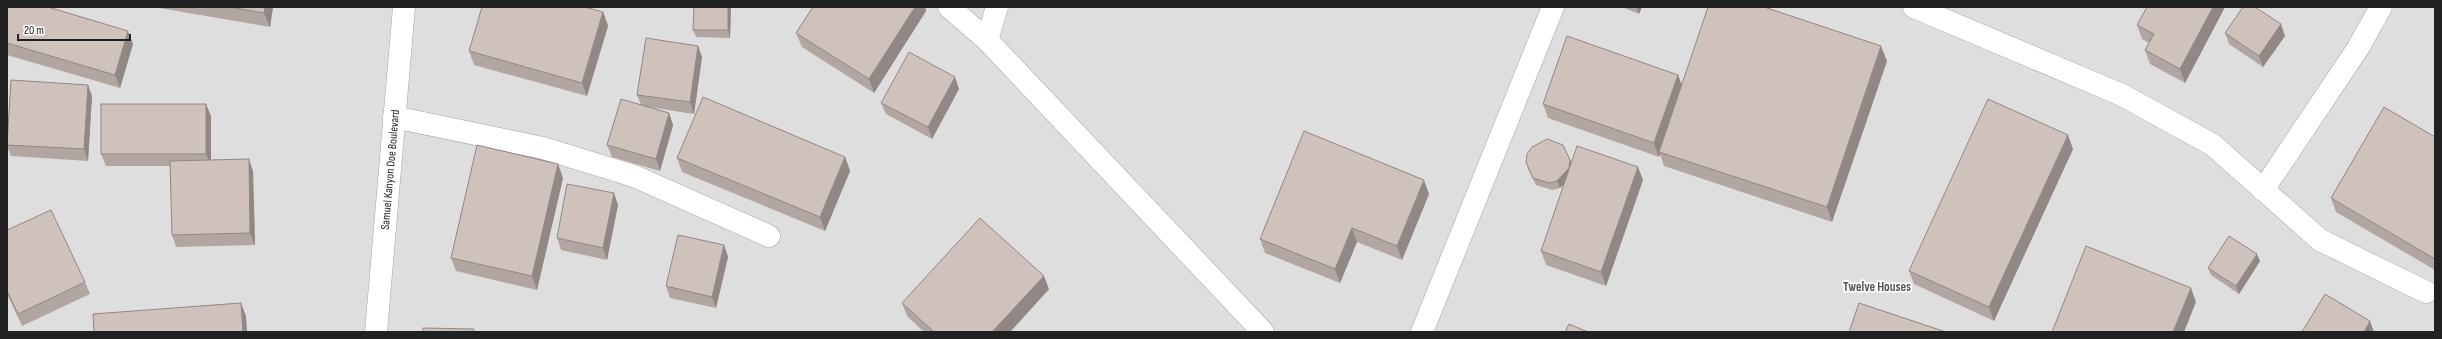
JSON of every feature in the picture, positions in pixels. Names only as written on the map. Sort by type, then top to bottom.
[{"type":"street","name":"Samuel Kanyon Doe Boulevard","points":[[376,332],[404,7]]},
{"type":"street","points":[[949,7],[987,40],[1263,332]]},
{"type":"street","points":[[987,40],[997,7]]},
{"type":"street","points":[[1422,332],[1553,7]]},
{"type":"street","points":[[1914,7],[2122,95],[2213,145],[2248,174],[2263,190],[2320,240],[2426,292]]},
{"type":"street","points":[[2263,190],[2358,48],[2381,7]]},
{"type":"street","points":[[394,117],[543,148],[634,176],[769,236]]},
{"type":"shaded area","points":[[7,7],[2435,7],[2435,332],[7,332]]},
{"type":"building","points":[[7,7],[48,7],[128,31],[115,75],[7,43]]},
{"type":"building","points":[[230,7],[265,7],[264,13]]},
{"type":"building","points":[[482,7],[585,7],[603,12],[582,83],[469,51]]},
{"type":"building","points":[[694,7],[728,7],[728,30],[693,30]]},
{"type":"building","points":[[813,7],[915,7],[869,79],[796,33]]},
{"type":"building","points":[[1708,7],[1764,7],[1881,46],[1827,207],[1659,152]]},
{"type":"building","points":[[2147,7],[2213,7],[2180,69],[2145,50],[2154,34],[2137,25]]},
{"type":"building","points":[[2243,7],[2255,7],[2281,24],[2259,56],[2225,33]]},
{"type":"building","points":[[1567,36],[1678,75],[1654,143],[1543,104]]},
{"type":"building","points":[[646,38],[698,46],[690,102],[637,95]]},
{"type":"building","points":[[909,52],[955,77],[928,127],[881,103]]},
{"type":"building","points":[[11,80],[88,85],[84,149],[7,145]]},
{"type":"building","points":[[703,97],[845,157],[820,217],[677,158]]},
{"type":"building","points":[[621,99],[669,113],[656,159],[607,145]]},
{"type":"building","points":[[1988,99],[2068,135],[1989,307],[1909,271]]},
{"type":"building","points":[[101,104],[206,104],[206,154],[101,154]]},
{"type":"building","points":[[2384,107],[2435,137],[2435,259],[2331,198]]},
{"type":"building","points":[[1304,131],[1424,180],[1397,246],[1352,228],[1335,269],[1260,239]]},
{"type":"building","points":[[1547,139],[1563,145],[1570,160],[1569,168],[1557,181],[1549,183],[1533,178],[1526,162],[1527,154],[1532,147]]},
{"type":"building","points":[[477,145],[558,164],[532,276],[451,258]]},
{"type":"building","points":[[1577,146],[1638,167],[1601,272],[1541,251]]},
{"type":"building","points":[[249,159],[250,233],[172,235],[170,161]]},
{"type":"building","points":[[567,184],[614,193],[603,248],[557,238]]},
{"type":"building","points":[[51,210],[85,282],[18,314],[7,291],[7,230]]},
{"type":"building","points":[[980,218],[1044,276],[992,332],[934,332],[902,303]]},
{"type":"building","points":[[678,235],[724,245],[712,297],[666,286]]},
{"type":"building","points":[[2229,236],[2257,254],[2236,286],[2208,268]]},
{"type":"building","points":[[2086,246],[2191,288],[2173,332],[2052,332]]},
{"type":"building","points":[[2325,294],[2370,321],[2364,332],[2302,332]]},
{"type":"building","points":[[241,303],[243,332],[94,332],[93,314]]},
{"type":"building","points":[[1859,303],[1946,332],[1849,332]]},
{"type":"building","points":[[1569,324],[1588,332],[1565,332]]},
{"type":"building","points":[[423,328],[474,329],[474,332],[423,332]]},
{"type":"district","name":"Twelve Houses","points":[[1877,287]]}]
